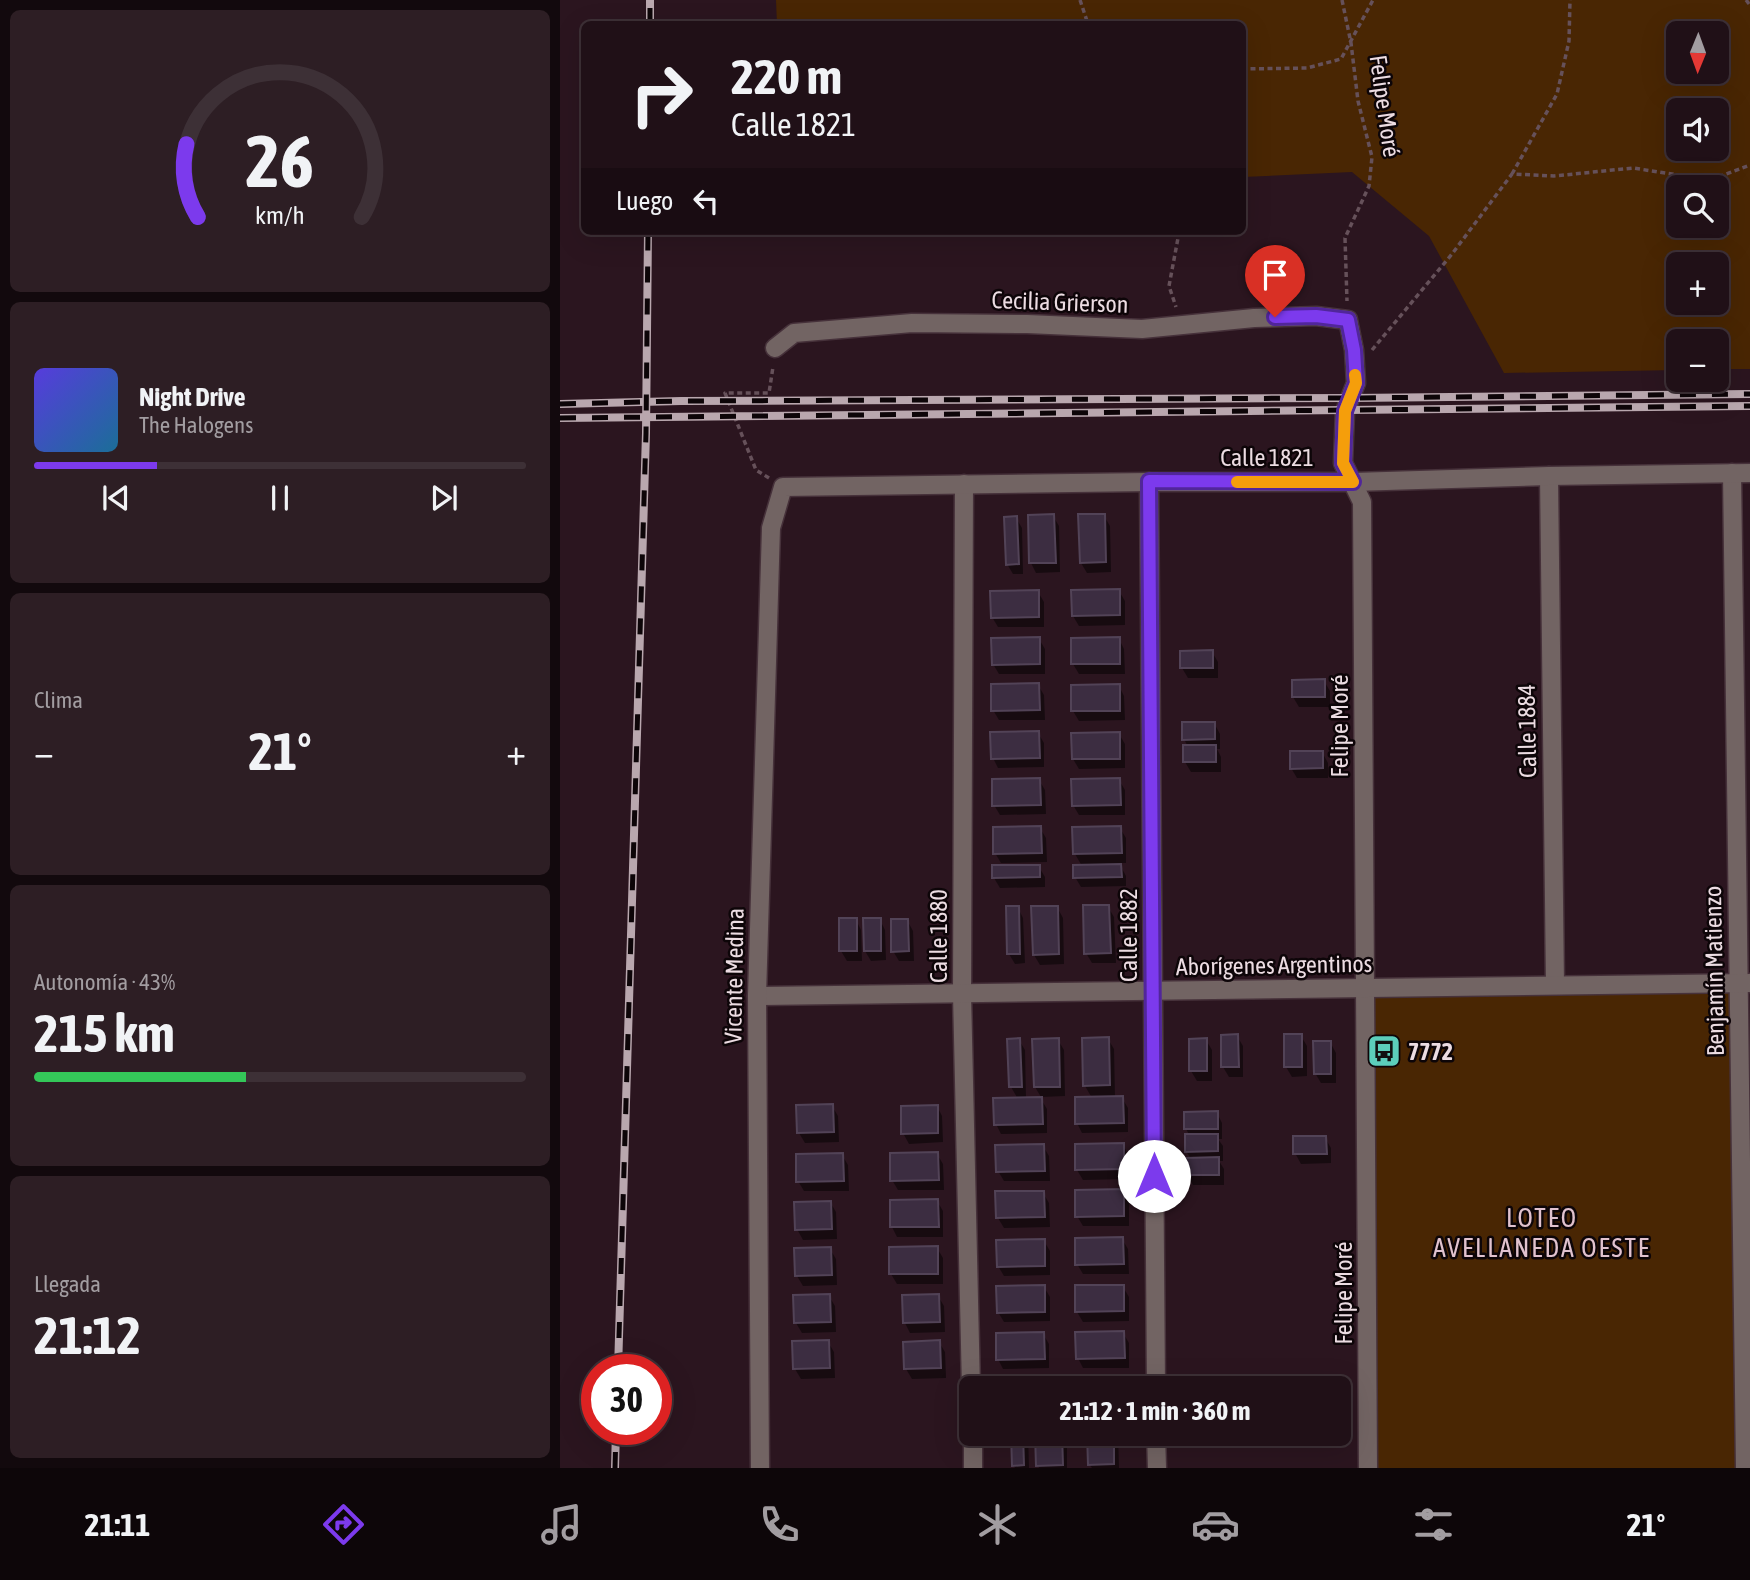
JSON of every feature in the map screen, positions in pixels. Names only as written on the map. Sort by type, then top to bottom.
[{"type":"street","name":"Cecilia Grierson","points":[[775,348],[794,333],[912,323],[1142,329],[1254,318],[1316,316],[1348,320]]},
{"type":"street","name":"Felipe Moré","points":[[1348,320],[1354,350],[1356,383],[1345,411],[1343,463],[1362,502],[1368,1468]]},
{"type":"street","name":"Benjamín Matienzo","points":[[1732,473],[1744,983],[1745,1468]]},
{"type":"street","name":"Calle 1821","points":[[783,487],[1149,481],[1353,482],[1750,473]]},
{"type":"street","name":"Calle 1884","points":[[1549,476],[1555,985]]},
{"type":"street","name":"Calle 1882","points":[[1149,481],[1156,1376]]},
{"type":"street","name":"Calle 1880","points":[[964,484],[962,994],[971,1376]]},
{"type":"street","name":"Vicente Medina","points":[[760,1468],[757,996],[771,528],[783,487]]},
{"type":"street","name":"Aborígenes Argentinos","points":[[757,996],[1744,983]]},
{"type":"street","points":[[972,1446],[973,1468]]},
{"type":"street","points":[[1156,1446],[1157,1468]]},
{"type":"path","points":[[1080,0],[1087,21]]},
{"type":"path","name":"Felipe Moré","points":[[1342,0],[1351,43],[1358,101],[1372,156],[1369,186],[1345,238],[1348,320]]},
{"type":"path","points":[[1246,69],[1307,68],[1341,59],[1373,0]]},
{"type":"path","points":[[1355,362],[1371,352],[1401,317],[1512,174],[1557,94],[1569,41],[1570,0]]},
{"type":"path","points":[[1746,0],[1750,5]]},
{"type":"path","points":[[1512,174],[1554,176],[1633,168],[1710,180],[1750,165]]},
{"type":"path","points":[[1177,235],[1169,286],[1183,325]]},
{"type":"path","points":[[775,348],[769,393],[725,393],[756,470],[783,487]]},
{"type":"shaded area","points":[[776,0],[1750,0],[1750,369],[1729,369],[1729,329],[1666,329],[1666,370],[1504,373],[1429,236],[1352,172],[1246,177],[1246,21],[777,21]]},
{"type":"shaded area","points":[[1739,983],[1745,1468],[1368,1468],[1365,988]]},
{"type":"building","points":[[1054,514],[1056,563],[1029,563],[1028,515]]},
{"type":"building","points":[[1078,514],[1105,514],[1106,562],[1080,563]]},
{"type":"building","points":[[1017,516],[1019,564],[1006,565],[1004,517]]},
{"type":"building","points":[[1120,589],[1120,615],[1072,616],[1071,590]]},
{"type":"building","points":[[1039,590],[1039,617],[991,618],[990,591]]},
{"type":"building","points":[[1040,637],[1040,664],[992,665],[991,638]]},
{"type":"building","points":[[1120,637],[1120,664],[1071,664],[1071,638]]},
{"type":"building","points":[[1213,650],[1213,668],[1180,668],[1180,651]]},
{"type":"building","points":[[1325,679],[1325,697],[1292,697],[1292,680]]},
{"type":"building","points":[[1039,683],[1040,710],[991,711],[991,684]]},
{"type":"building","points":[[1120,684],[1120,711],[1071,711],[1071,685]]},
{"type":"building","points":[[1182,722],[1215,722],[1215,739],[1182,740]]},
{"type":"building","points":[[1039,731],[1040,758],[991,759],[990,732]]},
{"type":"building","points":[[1120,732],[1120,759],[1072,759],[1071,733]]},
{"type":"building","points":[[1183,745],[1216,745],[1216,762],[1183,762]]},
{"type":"building","points":[[1290,751],[1323,751],[1323,768],[1290,769]]},
{"type":"building","points":[[1040,778],[1041,805],[992,806],[992,779]]},
{"type":"building","points":[[1120,778],[1121,805],[1072,806],[1071,779]]},
{"type":"building","points":[[1041,826],[1042,853],[993,854],[993,827]]},
{"type":"building","points":[[1121,826],[1122,853],[1073,854],[1072,827]]},
{"type":"building","points":[[1121,864],[1122,877],[1073,878],[1073,865]]},
{"type":"building","points":[[992,865],[1040,865],[1040,877],[992,878]]},
{"type":"building","points":[[1083,905],[1109,905],[1111,953],[1084,954]]},
{"type":"building","points":[[1006,906],[1019,906],[1020,954],[1007,954]]},
{"type":"building","points":[[1031,906],[1058,906],[1059,954],[1033,955]]},
{"type":"building","points":[[839,918],[857,918],[857,951],[839,951]]},
{"type":"building","points":[[863,918],[881,918],[881,951],[864,951]]},
{"type":"building","points":[[891,919],[908,919],[909,951],[891,952]]},
{"type":"building","points":[[1238,1034],[1239,1067],[1221,1067],[1221,1035]]},
{"type":"building","points":[[1284,1034],[1302,1034],[1302,1067],[1284,1067]]},
{"type":"building","points":[[1109,1037],[1110,1085],[1083,1086],[1082,1038]]},
{"type":"building","points":[[1020,1038],[1022,1087],[1009,1087],[1007,1039]]},
{"type":"building","points":[[1059,1038],[1060,1087],[1034,1087],[1032,1039]]},
{"type":"building","points":[[1207,1038],[1207,1071],[1189,1071],[1189,1039]]},
{"type":"building","points":[[1313,1041],[1331,1041],[1331,1074],[1314,1074]]},
{"type":"building","points":[[1123,1096],[1124,1123],[1075,1124],[1075,1097]]},
{"type":"building","points":[[1042,1097],[1043,1124],[994,1125],[993,1098]]},
{"type":"building","points":[[833,1104],[834,1132],[797,1133],[796,1105]]},
{"type":"building","points":[[938,1105],[938,1133],[901,1134],[901,1106]]},
{"type":"building","points":[[1218,1111],[1218,1129],[1184,1129],[1184,1112]]},
{"type":"building","points":[[1185,1134],[1218,1134],[1218,1151],[1185,1152]]},
{"type":"building","points":[[1293,1136],[1326,1136],[1327,1154],[1293,1154]]},
{"type":"building","points":[[1124,1143],[1124,1169],[1075,1170],[1075,1144]]},
{"type":"building","points":[[1044,1144],[1045,1171],[996,1172],[995,1145]]},
{"type":"building","points":[[938,1152],[939,1180],[890,1181],[890,1153]]},
{"type":"building","points":[[843,1153],[844,1181],[796,1182],[796,1154]]},
{"type":"building","points":[[1219,1157],[1219,1175],[1186,1175],[1186,1158]]},
{"type":"building","points":[[1124,1189],[1124,1216],[1075,1217],[1075,1190]]},
{"type":"building","points":[[995,1191],[1044,1191],[1045,1217],[996,1218]]},
{"type":"building","points":[[938,1199],[939,1227],[890,1227],[890,1200]]},
{"type":"building","points":[[831,1201],[832,1229],[795,1230],[794,1202]]},
{"type":"building","points":[[1123,1237],[1124,1264],[1075,1265],[1075,1238]]},
{"type":"building","points":[[1045,1239],[1045,1266],[997,1267],[996,1240]]},
{"type":"building","points":[[938,1246],[938,1274],[889,1274],[889,1247]]},
{"type":"building","points":[[831,1247],[832,1275],[795,1276],[794,1248]]},
{"type":"building","points":[[1045,1285],[1045,1312],[997,1313],[996,1286]]},
{"type":"building","points":[[1075,1285],[1124,1285],[1124,1311],[1075,1312]]},
{"type":"building","points":[[830,1294],[831,1322],[794,1323],[793,1295]]},
{"type":"building","points":[[939,1294],[940,1322],[903,1323],[902,1295]]},
{"type":"building","points":[[1124,1331],[1125,1358],[1076,1359],[1075,1332]]},
{"type":"building","points":[[1044,1332],[1045,1359],[996,1360],[996,1333]]},
{"type":"building","points":[[829,1340],[830,1368],[793,1369],[792,1341]]},
{"type":"building","points":[[940,1340],[941,1368],[904,1369],[903,1342]]},
{"type":"building","points":[[1011,1446],[1023,1446],[1024,1465],[1012,1466]]},
{"type":"building","points":[[1035,1446],[1062,1446],[1063,1465],[1036,1466]]},
{"type":"building","points":[[1087,1446],[1114,1446],[1114,1464],[1088,1465]]},
{"type":"railway","points":[[650,0],[650,21]]},
{"type":"railway","points":[[618,1354],[646,433],[648,235]]},
{"type":"railway","points":[[560,404],[1750,394]]},
{"type":"railway","points":[[560,418],[1750,406]]},
{"type":"railway","points":[[615,1468],[616,1445]]},
{"type":"slow traffic","points":[[1237,482],[1353,482],[1343,463],[1345,411],[1356,383],[1355,375]]},
{"type":"place","name":"7772","points":[[1384,1051]]},
{"type":"district","name":"LOTEO AVELLANEDA OESTE","points":[[1542,1233]]},
{"type":"route","points":[[1154,1176],[1149,481],[1353,482],[1343,463],[1345,411],[1356,383],[1354,350],[1348,320],[1316,316],[1275,317]]}]
